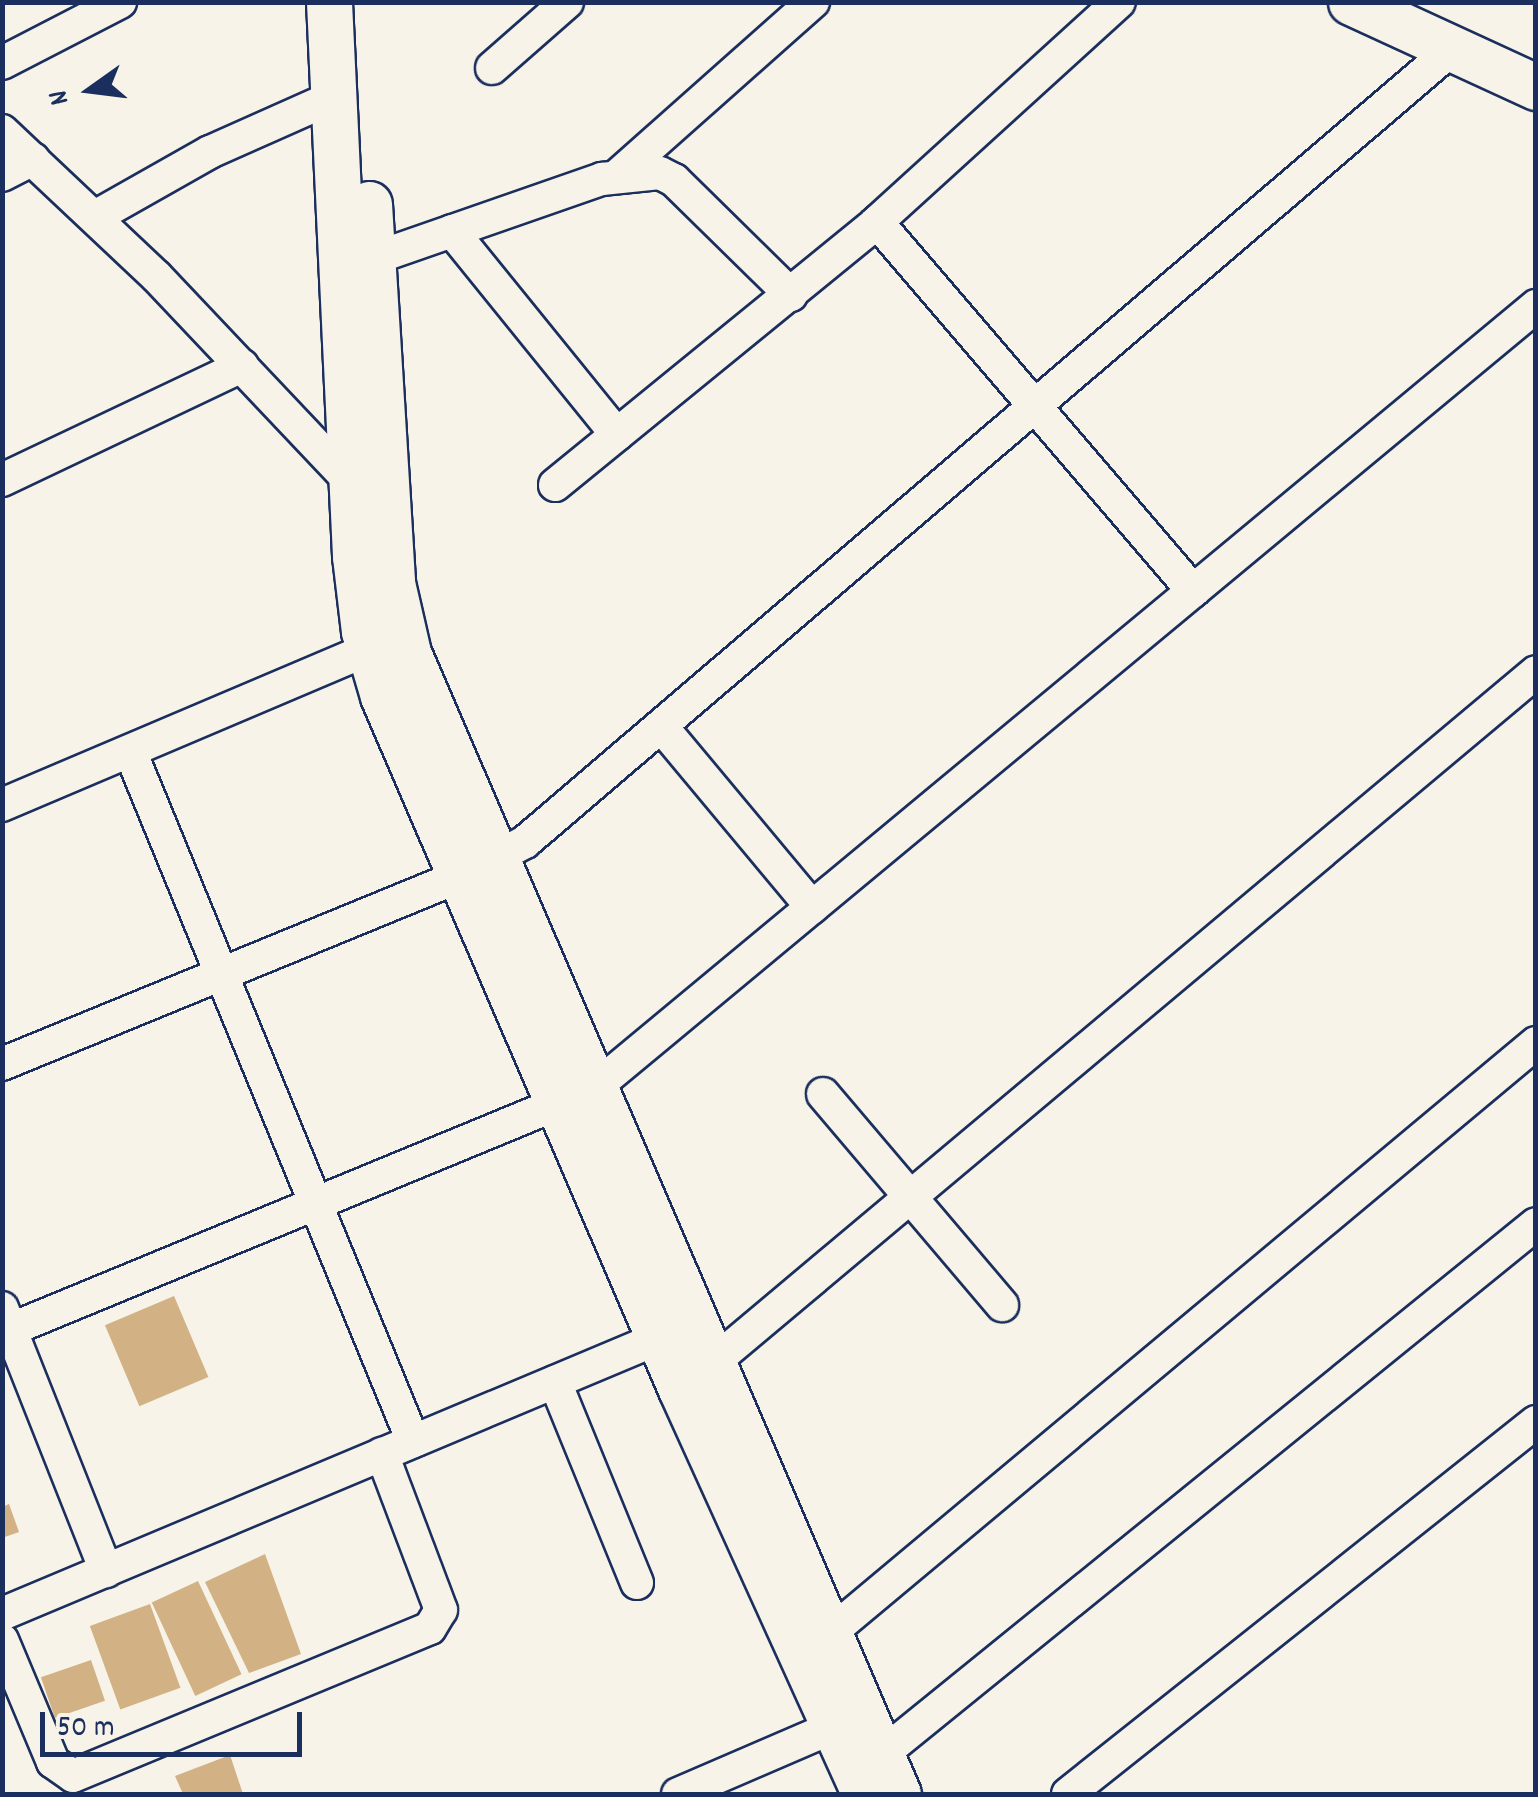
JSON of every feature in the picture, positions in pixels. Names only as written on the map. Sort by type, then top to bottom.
[{"type":"main road","points":[[329,2],[352,483],[369,649],[476,868],[686,1354],[868,1757]]},
{"type":"main road","points":[[356,2],[397,616],[476,868]]},
{"type":"main road","points":[[1351,2],[1536,87]]},
{"type":"main road","points":[[686,1354],[830,1633],[868,1757]]},
{"type":"street","points":[[2,63],[120,2]]},
{"type":"street","points":[[492,68],[567,2]]},
{"type":"street","points":[[618,174],[813,2]]},
{"type":"street","points":[[555,485],[791,296],[1118,2]]},
{"type":"street","points":[[2,1064],[476,868],[525,842],[1452,49]]},
{"type":"street","points":[[96,217],[210,152],[336,96]]},
{"type":"street","points":[[2,131],[96,217],[352,483]]},
{"type":"street","points":[[2,175],[33,159]]},
{"type":"street","points":[[372,258],[618,174],[660,173],[674,180],[791,296]]},
{"type":"street","points":[[877,222],[1036,401],[1193,591]]},
{"type":"street","points":[[452,231],[616,436]]},
{"type":"street","points":[[106,1571],[5,1324],[318,1206],[576,1098],[1536,306]]},
{"type":"street","points":[[2,480],[242,366]]},
{"type":"street","points":[[2,805],[369,649]]},
{"type":"street","points":[[2,1614],[555,1382],[686,1354],[912,1192],[1536,672]]},
{"type":"street","points":[[662,726],[812,907]]},
{"type":"street","points":[[130,751],[225,974],[413,1441]]},
{"type":"street","points":[[830,1633],[1536,1043]]},
{"type":"street","points":[[822,1094],[912,1192],[1002,1305]]},
{"type":"street","points":[[678,1794],[868,1757],[1536,1224]]},
{"type":"street","points":[[555,1382],[637,1583]]},
{"type":"street","points":[[1068,1794],[1536,1422]]},
{"type":"street","points":[[2,1640],[54,1762],[73,1776],[430,1628],[441,1610],[382,1454]]},
{"type":"building","points":[[174,1296],[208,1377],[139,1406],[105,1325]]},
{"type":"building","points":[[9,1504],[19,1532],[2,1538],[2,1507]]},
{"type":"building","points":[[265,1554],[301,1654],[249,1673],[205,1582]]},
{"type":"building","points":[[198,1581],[242,1674],[195,1696],[152,1603]]},
{"type":"building","points":[[150,1604],[180,1688],[120,1710],[90,1626]]},
{"type":"building","points":[[91,1660],[105,1701],[55,1718],[41,1677]]},
{"type":"building","points":[[230,1755],[243,1794],[183,1794],[175,1776]]}]
